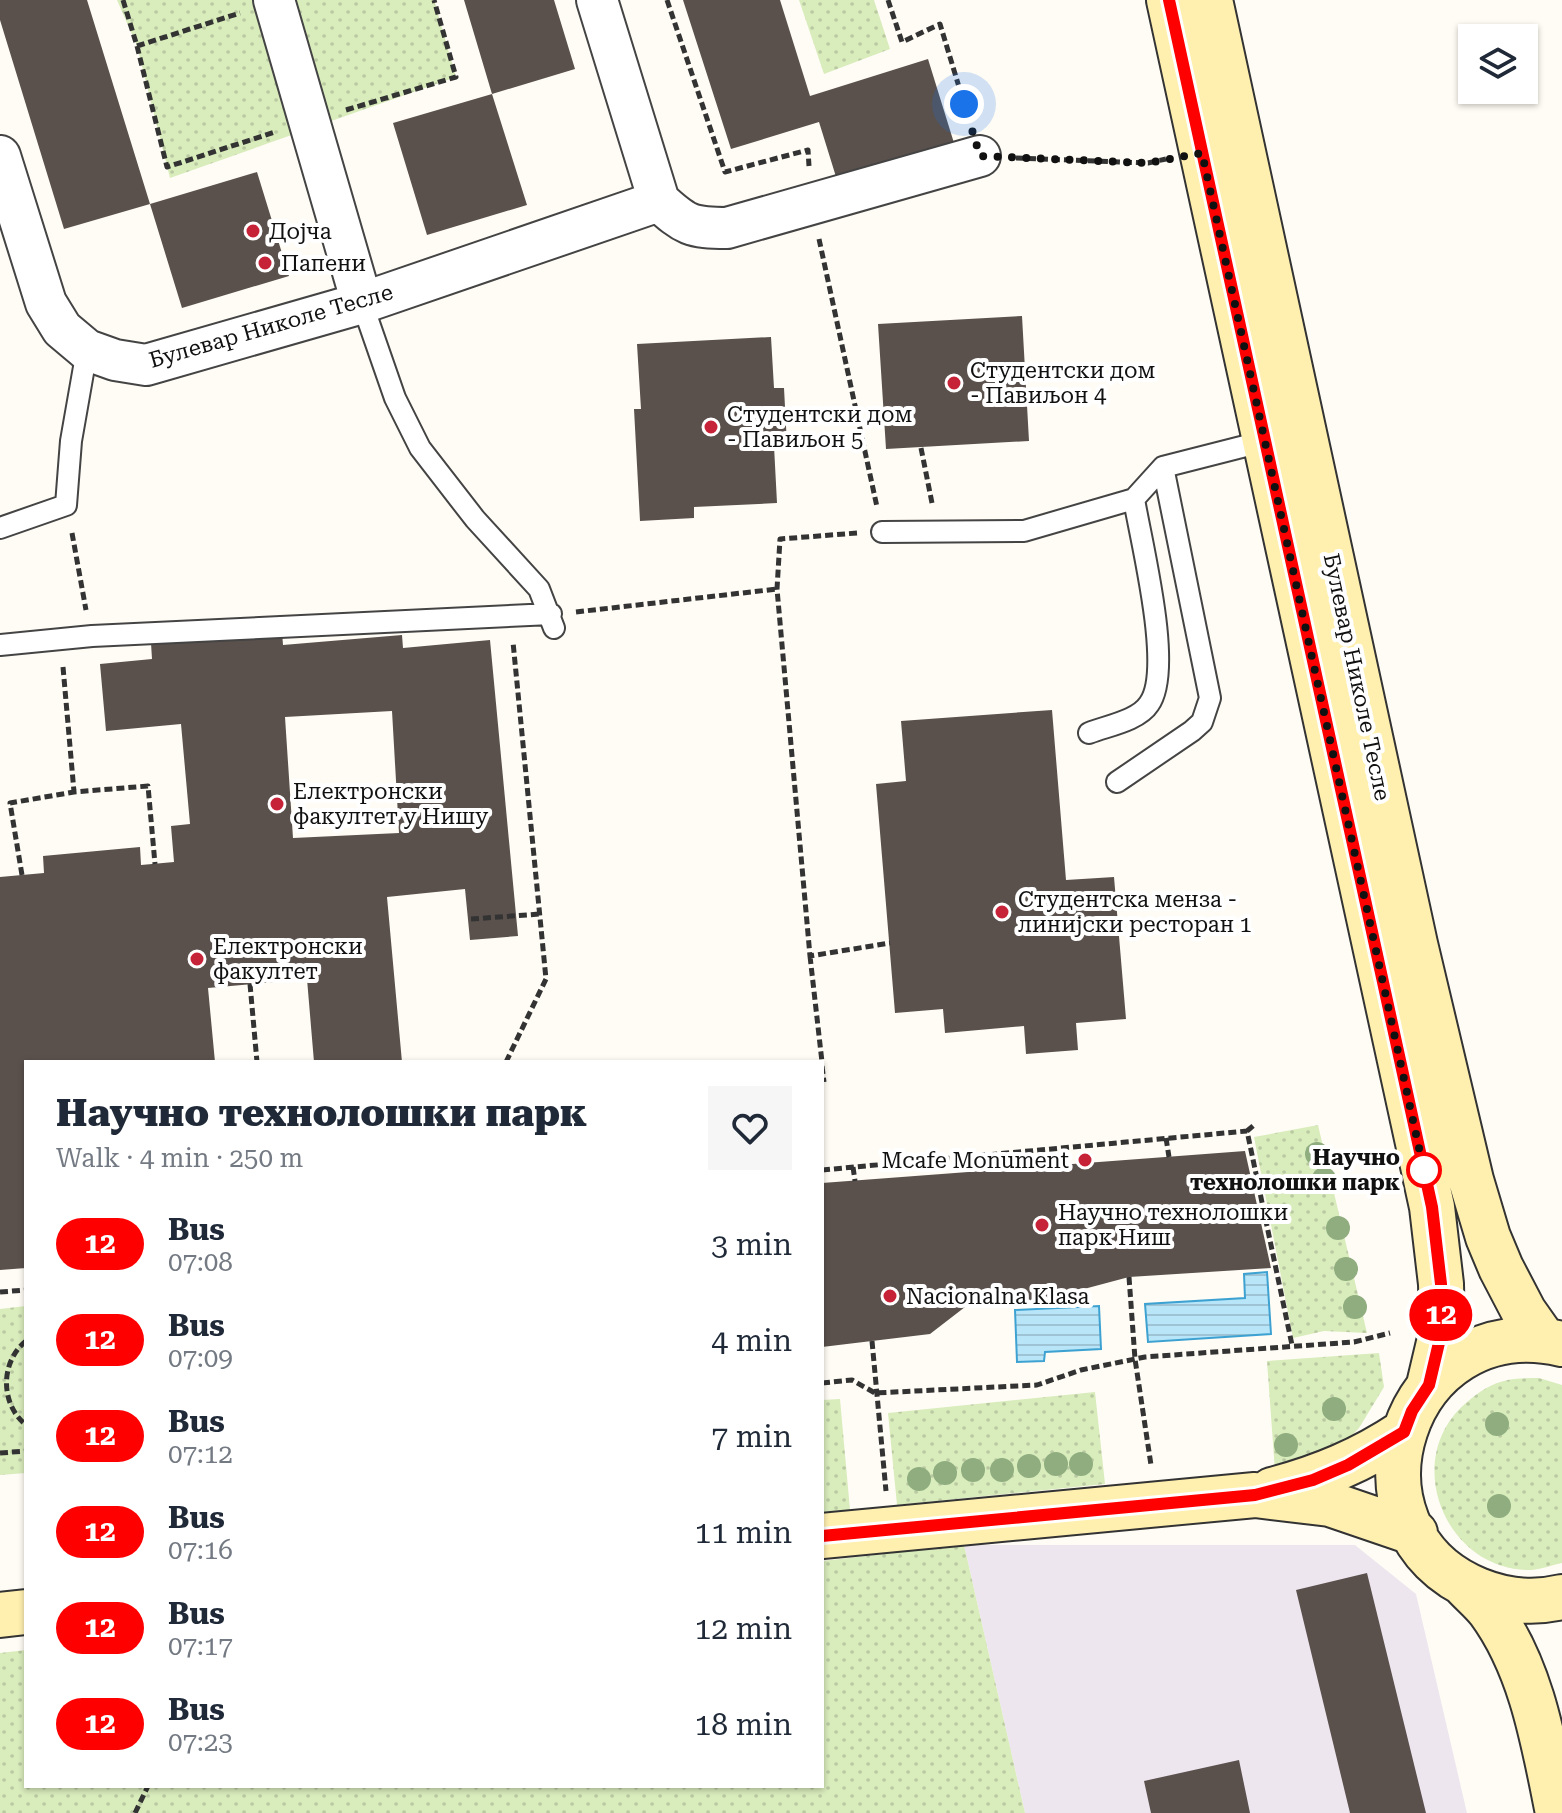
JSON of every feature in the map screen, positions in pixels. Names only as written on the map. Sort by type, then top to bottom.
[{"type":"main road","name":"Булевар Николе Тесле","points":[[1169,0],[1432,1207],[1441,1284],[1442,1330],[1429,1385]]},
{"type":"main road","name":"Булевар Николе Тесле","points":[[1210,0],[1415,944],[1471,1180],[1501,1268],[1524,1312],[1553,1342]]},
{"type":"main road","points":[[1553,1342],[1519,1339],[1495,1343],[1452,1364],[1429,1385],[1412,1411],[1404,1432],[1399,1451],[1399,1491],[1415,1533],[1436,1561],[1487,1608],[1502,1631],[1524,1680],[1540,1727],[1558,1813]]},
{"type":"main road","points":[[824,1536],[1255,1495],[1313,1480],[1348,1465],[1404,1432]]},
{"type":"main road","points":[[1255,1495],[1330,1504],[1415,1533]]},
{"type":"main road","points":[[1463,1583],[1496,1597],[1525,1601],[1562,1597]]},
{"type":"main road","points":[[0,1615],[24,1612]]},
{"type":"street","points":[[597,0],[659,201],[677,217],[699,228],[727,228],[980,156]]},
{"type":"street","points":[[274,1],[362,303]]},
{"type":"street","name":"Булевар Николе Тесле","points":[[0,156],[46,303],[62,329],[87,350],[115,360],[146,365],[362,303],[659,201]]},
{"type":"lane","points":[[0,645],[92,636],[552,621],[539,589],[475,519],[420,448],[395,398],[362,303]]},
{"type":"lane","points":[[0,528],[66,505],[71,441],[87,350]]},
{"type":"lane","points":[[882,532],[1024,531],[1134,499],[1163,467],[1265,441]]},
{"type":"lane","points":[[1117,782],[1202,722],[1210,698],[1163,467]]},
{"type":"lane","points":[[1089,733],[1148,707],[1159,680],[1154,617],[1134,499]]},
{"type":"path","points":[[123,0],[137,46],[274,1]]},
{"type":"path","points":[[667,0],[725,172],[808,150]]},
{"type":"path","points":[[888,0],[902,42],[940,24],[980,156],[1148,163],[1202,153]]},
{"type":"path","points":[[811,204],[882,532],[780,539],[777,589],[822,1060]]},
{"type":"path","points":[[921,448],[937,532]]},
{"type":"path","points":[[66,505],[92,636]]},
{"type":"path","points":[[552,621],[777,589]]},
{"type":"path","points":[[60,639],[74,792]]},
{"type":"path","points":[[507,1060],[546,979],[513,649]]},
{"type":"path","points":[[0,803],[74,792],[148,786],[155,864]]},
{"type":"path","points":[[10,803],[22,875]]},
{"type":"path","points":[[471,919],[540,914]]},
{"type":"path","points":[[810,956],[890,943]]},
{"type":"path","points":[[250,984],[257,1060]]},
{"type":"path","points":[[824,1170],[1247,1131],[1254,1125]]},
{"type":"path","points":[[1247,1131],[1292,1345]]},
{"type":"path","points":[[1166,1138],[1169,1157]]},
{"type":"path","points":[[853,1167],[855,1181]]},
{"type":"path","points":[[1129,1277],[1135,1359],[1153,1475]]},
{"type":"path","points":[[0,1292],[24,1290]]},
{"type":"path","points":[[824,1383],[852,1380],[875,1393],[1037,1385],[1081,1370],[1135,1359],[1354,1342],[1390,1333]]},
{"type":"path","points":[[872,1341],[887,1501]]},
{"type":"path","points":[[24,1343],[11,1357],[3,1386],[10,1406],[24,1423]]},
{"type":"path","points":[[0,1453],[24,1451]]},
{"type":"path","points":[[135,1813],[147,1788]]},
{"type":"shaded area","points":[[964,1545],[1355,1545],[1416,1594],[1467,1813],[1025,1813]]},
{"type":"green space","points":[[117,0],[434,0],[456,77],[170,178],[137,46]]},
{"type":"green space","points":[[799,0],[874,0],[890,49],[824,74]]},
{"type":"green space","points":[[1318,1125],[1367,1333],[1324,1331],[1293,1338],[1254,1137]]},
{"type":"green space","points":[[24,1306],[24,1473],[0,1475],[0,1309]]},
{"type":"green space","points":[[1379,1353],[1384,1387],[1359,1428],[1343,1445],[1275,1471],[1267,1361]]},
{"type":"green space","points":[[1539,1378],[1562,1385],[1562,1563],[1532,1570],[1501,1566],[1476,1553],[1455,1533],[1442,1508],[1435,1481],[1436,1453],[1446,1426],[1480,1392],[1508,1380]]},
{"type":"green space","points":[[1095,1392],[1105,1484],[897,1505],[888,1413]]},
{"type":"green space","points":[[840,1399],[850,1510],[824,1512],[824,1400]]},
{"type":"green space","points":[[964,1545],[1025,1813],[0,1813],[0,1653],[24,1650],[24,1788],[824,1788],[824,1561]]},
{"type":"water","points":[[1267,1272],[1271,1334],[1148,1342],[1145,1304],[1245,1298],[1244,1274]]},
{"type":"water","points":[[1099,1306],[1101,1349],[1045,1352],[1044,1361],[1017,1362],[1015,1310]]},
{"type":"building","points":[[0,0],[87,0],[150,204],[64,229],[0,20]]},
{"type":"building","points":[[464,0],[554,0],[575,69],[492,94]]},
{"type":"building","points":[[683,0],[780,0],[810,96],[928,59],[954,143],[837,180],[819,122],[731,149]]},
{"type":"building","points":[[492,94],[527,205],[427,235],[393,123]]},
{"type":"building","points":[[257,172],[289,276],[182,308],[150,204]]},
{"type":"building","name":"Студентски дом - Павиљон 4","points":[[1022,316],[1029,441],[886,449],[878,324]]},
{"type":"building","name":"Студентски дом - Павиљон 5","points":[[771,337],[774,388],[784,388],[787,445],[774,446],[777,503],[694,507],[694,518],[640,521],[634,409],[641,409],[637,344]]},
{"type":"building","name":"Електронски факултет","points":[[282,632],[283,645],[402,635],[403,648],[490,640],[518,936],[470,940],[465,889],[387,897],[402,1060],[314,1060],[307,979],[208,988],[215,1060],[24,1060],[24,1268],[0,1270],[0,877],[44,873],[43,856],[140,847],[141,865],[174,862],[171,826],[190,824],[181,724],[106,731],[100,664],[152,659],[151,643]],"holes":[[[392,711],[399,833],[293,838],[285,717]]]},
{"type":"building","name":"Студентска менза - линијски ресторан 1","points":[[1052,710],[1066,880],[1114,877],[1126,1019],[1076,1023],[1078,1050],[1026,1054],[1024,1026],[945,1033],[943,1009],[895,1013],[876,784],[906,781],[901,721]]},
{"type":"building","name":"Научно технолошки парк Ниш","points":[[1245,1151],[1271,1268],[1129,1277],[1024,1305],[965,1307],[930,1334],[824,1347],[824,1183]]},
{"type":"building","points":[[1367,1573],[1426,1813],[1350,1813],[1296,1590]]},
{"type":"building","points":[[1239,1760],[1250,1813],[1151,1813],[1144,1781]]},
{"type":"bus line","name":"12","points":[[824,1536],[1255,1495],[1313,1480],[1375,1451],[1404,1432],[1412,1411],[1429,1385],[1442,1330],[1441,1284],[1432,1207],[1169,0]]},
{"type":"place","name":"Дојча","points":[[253,231]]},
{"type":"place","name":"Папени","points":[[265,263]]},
{"type":"place","name":"Студентски дом - Павиљон 4","points":[[954,383]]},
{"type":"place","name":"Студентски дом - Павиљон 5","points":[[711,427]]},
{"type":"place","name":"Електронски факултет у Нишу","points":[[277,804]]},
{"type":"place","name":"Студентска менза - линијски ресторан 1","points":[[1002,912]]},
{"type":"place","name":"Електронски факултет","points":[[197,959]]},
{"type":"place","name":"Mcafe Monument","points":[[1085,1160]]},
{"type":"place","name":"Научно технолошки парк","points":[[1424,1170]]},
{"type":"place","name":"Научно технолошки парк Ниш","points":[[1042,1225]]},
{"type":"place","name":"Nacionalna Klasa","points":[[890,1296]]},
{"type":"route","points":[[964,104],[980,156],[1148,163],[1202,153],[1426,1180],[1424,1170]]}]
